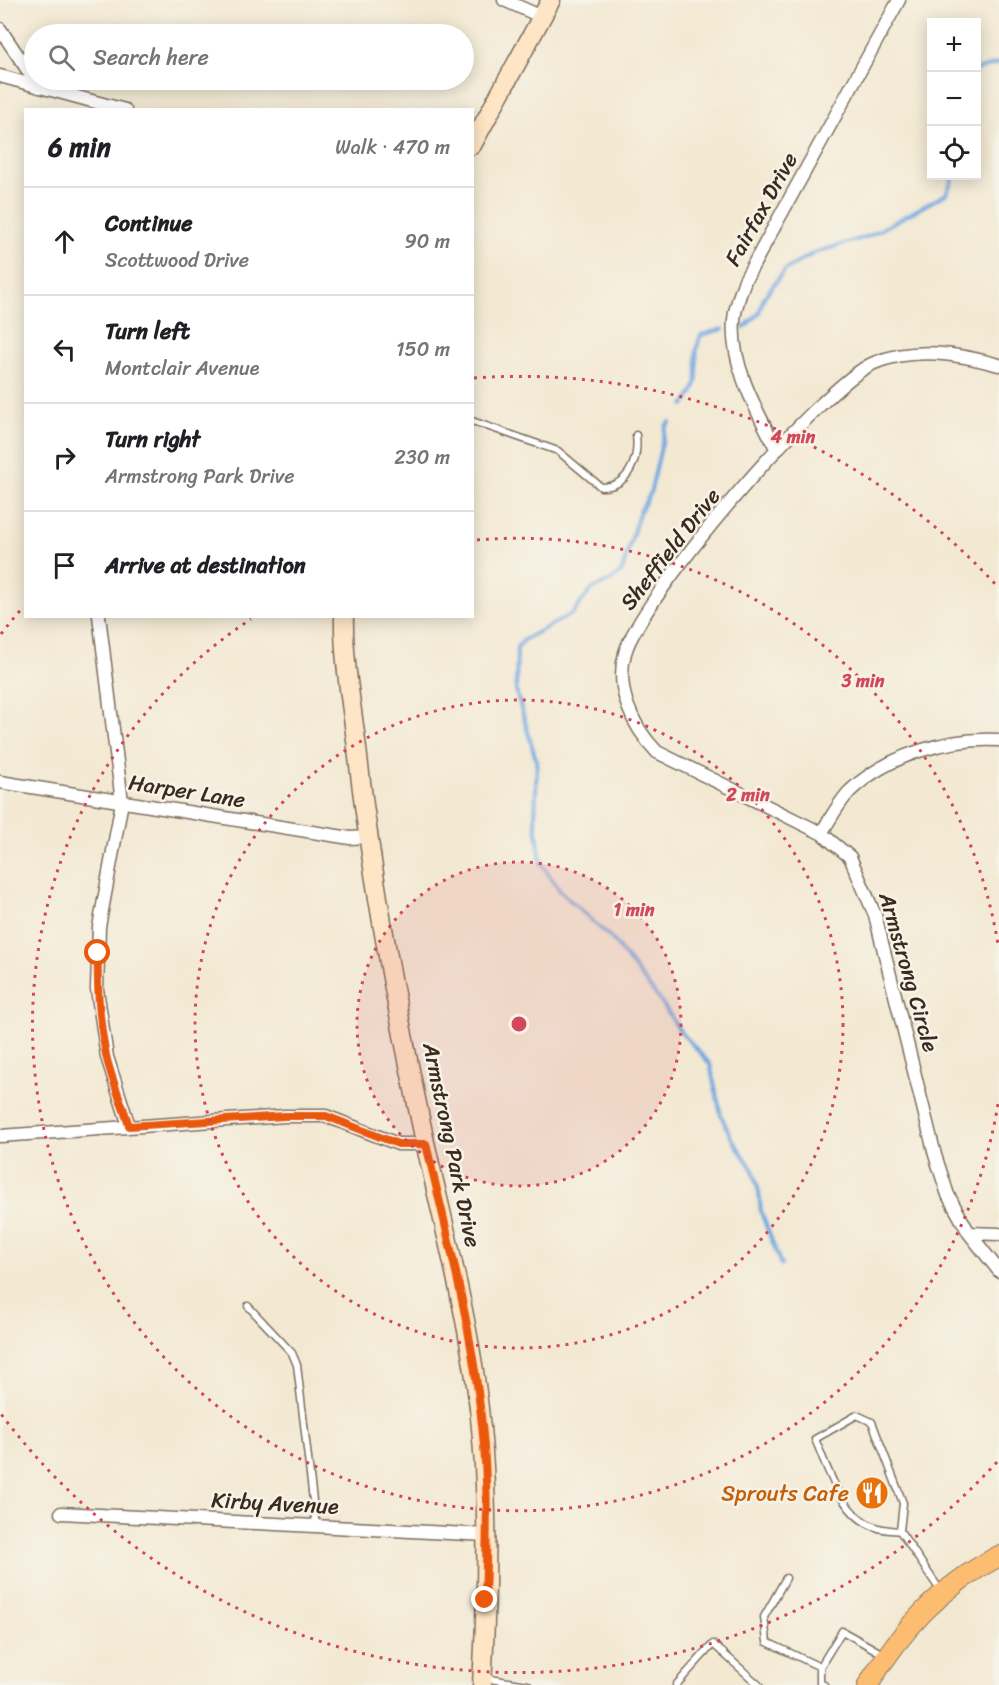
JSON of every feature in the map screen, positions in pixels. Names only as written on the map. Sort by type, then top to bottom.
[{"type":"main road","points":[[474,141],[551,0]]},
{"type":"main road","name":"Armstrong Park Drive","points":[[344,618],[367,837],[387,955],[474,1371],[486,1479],[487,1535],[483,1682]]},
{"type":"main road","points":[[868,1685],[886,1656],[912,1622],[942,1593],[999,1556]]},
{"type":"street","points":[[504,0],[542,17]]},
{"type":"street","name":"Fairfax Drive","points":[[777,450],[754,405],[738,355],[734,319],[738,299],[745,280],[899,0]]},
{"type":"street","points":[[0,29],[24,65]]},
{"type":"street","points":[[0,76],[24,83]]},
{"type":"street","points":[[50,90],[118,108]]},
{"type":"street","name":"Sheffield Drive","points":[[821,833],[657,752],[642,736],[632,717],[622,674],[625,653],[633,633],[656,595],[777,450],[829,397],[856,374],[875,363],[918,353],[939,353],[999,365]]},
{"type":"street","points":[[99,618],[122,801],[99,927],[97,989],[107,1058],[129,1126]]},
{"type":"street","points":[[821,833],[849,792],[878,770],[948,742],[976,738],[999,740]]},
{"type":"street","name":"Harper Lane","points":[[0,782],[350,838],[367,837]]},
{"type":"street","name":"Armstrong Circle","points":[[821,833],[850,857],[875,915],[935,1155],[948,1195],[969,1233],[999,1271]]},
{"type":"street","points":[[0,1136],[285,1116],[326,1116],[398,1144],[426,1144]]},
{"type":"street","points":[[969,1233],[999,1234]]},
{"type":"street","name":"Kirby Avenue","points":[[61,1513],[487,1535]]},
{"type":"lane","points":[[474,422],[558,451],[601,487],[613,486],[629,472],[636,454],[636,435]]},
{"type":"lane","points":[[248,1306],[292,1353],[297,1365],[316,1526]]},
{"type":"lane","points":[[900,1531],[875,1527],[857,1516],[836,1487],[816,1439],[857,1415],[872,1422],[903,1503],[900,1531],[942,1593]]},
{"type":"lane","points":[[786,1578],[764,1617],[767,1642],[820,1667]]},
{"type":"lane","points":[[824,1685],[820,1683],[820,1667],[843,1631],[886,1656]]},
{"type":"lane","points":[[676,1685],[713,1644],[759,1685]]},
{"type":"lane","points":[[483,1682],[528,1685]]},
{"type":"waterway","points":[[981,68],[999,63]]},
{"type":"waterway","points":[[744,328],[759,313],[764,297],[785,270],[814,253],[869,236],[946,194],[952,180]]},
{"type":"waterway","points":[[684,405],[695,386],[696,354],[701,335],[723,329]]},
{"type":"waterway","points":[[670,422],[666,426],[650,494],[639,513],[622,571],[612,580],[592,589],[572,614],[525,639],[517,647],[516,691],[537,763],[535,818],[541,863],[560,891],[611,938],[662,1003],[680,1031],[710,1064],[721,1115],[731,1137],[753,1170],[761,1212],[781,1265]]},
{"type":"place","name":"Sprouts Cafe","points":[[872,1493]]},
{"type":"route","points":[[98,953],[97,989],[102,1033],[107,1058],[129,1126],[285,1116],[326,1116],[398,1144],[426,1144],[467,1331],[482,1425],[487,1535],[485,1600]]}]
